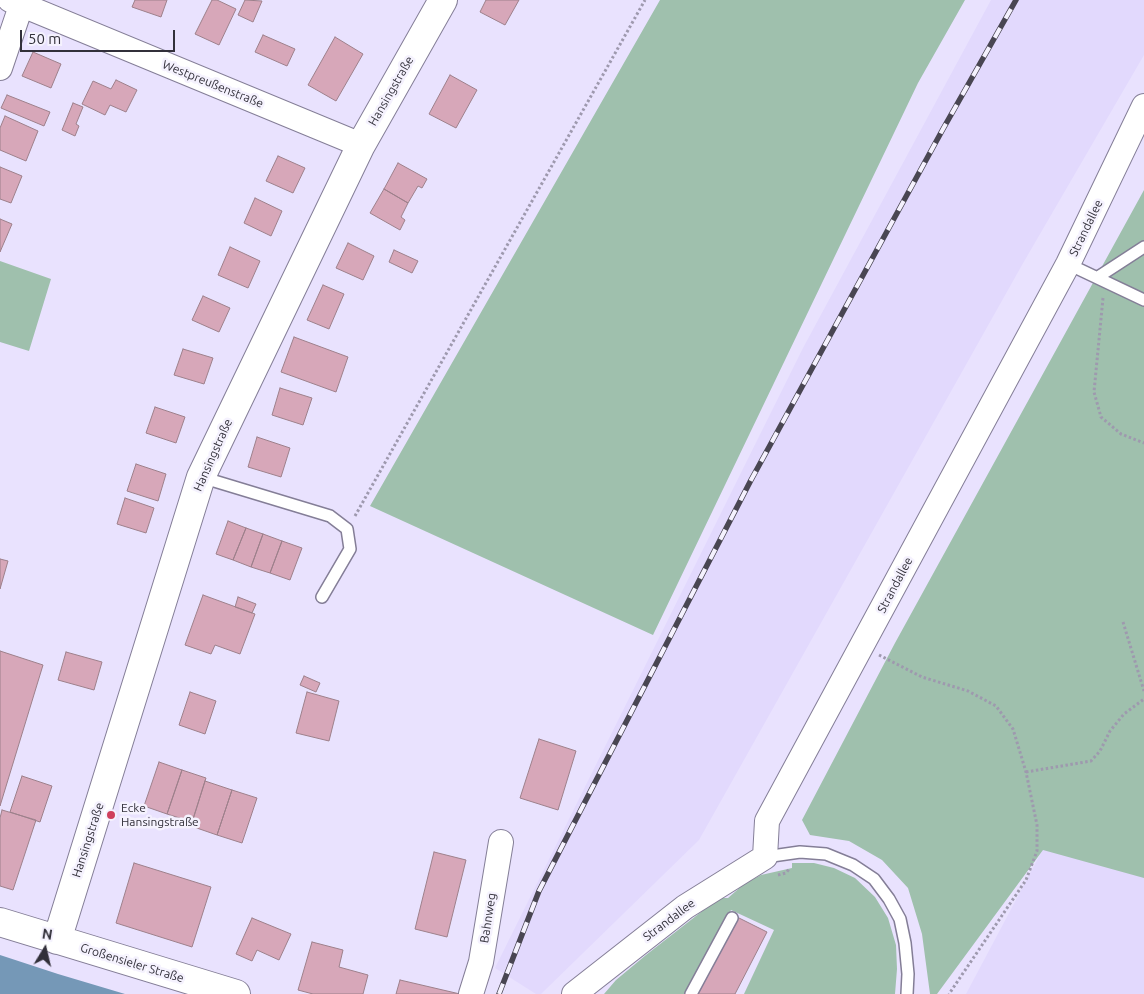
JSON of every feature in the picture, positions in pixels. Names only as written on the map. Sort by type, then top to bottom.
[{"type":"street","name":"Hansingstraße","points":[[57,940],[201,477],[361,145],[443,0]]},
{"type":"street","name":"Westpreußenstraße","points":[[18,1],[361,145]]},
{"type":"street","points":[[0,68],[18,1]]},
{"type":"street","name":"Strandallee","points":[[574,994],[684,907],[765,857],[768,821],[1068,264],[1144,106]]},
{"type":"street","name":"Bahnweg","points":[[472,994],[481,962],[501,842]]},
{"type":"street","name":"Großensieler Straße","points":[[0,922],[236,994]]},
{"type":"lane","points":[[1102,278],[1144,247]]},
{"type":"lane","points":[[1068,264],[1102,278],[1144,300]]},
{"type":"lane","points":[[201,477],[330,516],[347,529],[350,549],[322,597]]},
{"type":"lane","points":[[765,857],[800,852],[826,854],[853,864],[874,879],[889,899],[900,919],[907,958],[907,994]]},
{"type":"lane","points":[[691,994],[732,918]]},
{"type":"path","points":[[347,529],[645,0]]},
{"type":"path","points":[[1102,278],[1094,392],[1100,416],[1121,434],[1144,443]]},
{"type":"path","points":[[1123,622],[1144,691]]},
{"type":"path","points":[[877,654],[922,678],[968,691],[996,706],[1012,730],[1026,772],[1037,825],[1037,851],[1026,880],[949,994]]},
{"type":"path","points":[[1026,772],[1091,761],[1100,751],[1114,725],[1124,714],[1144,699]]},
{"type":"shaded area","points":[[991,0],[1144,0],[1144,55],[1022,265],[699,840],[541,994],[536,994],[495,968],[803,348]]},
{"type":"shaded area","points":[[1043,849],[1144,875],[1144,994],[966,994]]},
{"type":"green space","points":[[660,0],[965,0],[918,83],[653,635],[370,506]]},
{"type":"green space","points":[[1144,190],[1144,878],[1043,850],[937,994],[930,994],[922,934],[908,888],[882,860],[849,841],[810,835],[802,820],[895,643]]},
{"type":"green space","points":[[0,261],[51,279],[29,351],[0,342]]},
{"type":"green space","points":[[792,863],[814,863],[834,868],[855,878],[875,897],[888,918],[896,945],[895,994],[744,994],[774,930],[731,910],[687,994],[604,994],[616,980],[719,898],[728,898],[744,884],[761,875],[792,868]]},
{"type":"water","points":[[0,955],[58,974],[125,994],[0,994]]},
{"type":"building","points":[[135,0],[167,0],[161,17],[132,7]]},
{"type":"building","points":[[212,0],[217,0],[236,9],[219,45],[195,34]]},
{"type":"building","points":[[245,0],[262,1],[253,22],[238,15]]},
{"type":"building","points":[[486,0],[519,0],[505,25],[480,12]]},
{"type":"building","points":[[263,35],[295,49],[287,66],[255,52]]},
{"type":"building","points":[[335,37],[363,54],[336,101],[308,85]]},
{"type":"building","points":[[33,52],[61,64],[51,88],[22,76]]},
{"type":"building","points":[[450,75],[477,90],[456,128],[429,114]]},
{"type":"building","points":[[116,80],[137,90],[126,112],[110,105],[105,115],[82,104],[93,81],[111,89]]},
{"type":"building","points":[[7,95],[50,112],[44,126],[1,108]]},
{"type":"building","points":[[73,103],[83,107],[76,124],[79,126],[75,136],[62,130]]},
{"type":"building","points":[[5,116],[38,131],[26,161],[0,150],[0,128]]},
{"type":"building","points":[[278,156],[305,168],[293,193],[266,181]]},
{"type":"building","points":[[398,163],[427,179],[422,188],[418,186],[408,203],[384,189]]},
{"type":"building","points":[[0,167],[22,176],[11,203],[0,199]]},
{"type":"building","points":[[384,189],[408,203],[401,217],[405,220],[400,230],[370,213]]},
{"type":"building","points":[[255,198],[282,211],[271,236],[244,223]]},
{"type":"building","points":[[0,219],[12,224],[0,252]]},
{"type":"building","points":[[348,243],[374,256],[363,280],[336,268]]},
{"type":"building","points":[[230,247],[260,261],[248,288],[218,275]]},
{"type":"building","points":[[394,250],[418,261],[412,273],[389,262]]},
{"type":"building","points":[[323,285],[344,294],[329,329],[307,320]]},
{"type":"building","points":[[203,296],[230,308],[219,332],[192,320]]},
{"type":"building","points":[[294,337],[348,357],[336,392],[281,372]]},
{"type":"building","points":[[183,349],[213,358],[204,384],[174,375]]},
{"type":"building","points":[[280,388],[312,398],[303,425],[272,415]]},
{"type":"building","points":[[155,407],[185,417],[176,443],[146,433]]},
{"type":"building","points":[[257,437],[290,448],[281,477],[248,467]]},
{"type":"building","points":[[136,464],[166,474],[158,501],[127,491]]},
{"type":"building","points":[[125,498],[154,508],[146,533],[117,524]]},
{"type":"building","points":[[228,521],[246,528],[233,560],[216,554]]},
{"type":"building","points":[[246,528],[263,534],[251,567],[233,560]]},
{"type":"building","points":[[263,534],[282,541],[270,573],[251,567]]},
{"type":"building","points":[[282,541],[302,548],[290,580],[270,573]]},
{"type":"building","points":[[0,559],[8,561],[0,589]]},
{"type":"building","points":[[203,595],[255,614],[240,654],[215,645],[211,654],[185,645]]},
{"type":"building","points":[[238,597],[256,604],[252,613],[235,607]]},
{"type":"building","points":[[0,651],[43,665],[0,806]]},
{"type":"building","points":[[66,652],[102,662],[94,690],[58,680]]},
{"type":"building","points":[[304,676],[320,683],[316,692],[300,685]]},
{"type":"building","points":[[190,692],[216,701],[205,734],[179,725]]},
{"type":"building","points":[[307,692],[339,701],[329,741],[296,733]]},
{"type":"building","points":[[539,739],[576,751],[558,810],[520,798]]},
{"type":"building","points":[[159,762],[182,770],[167,814],[144,806]]},
{"type":"building","points":[[182,770],[206,778],[192,822],[167,814]]},
{"type":"building","points":[[22,776],[52,786],[40,822],[10,812]]},
{"type":"building","points":[[205,781],[232,790],[217,835],[191,826]]},
{"type":"building","points":[[232,790],[257,798],[242,843],[217,835]]},
{"type":"building","points":[[2,810],[36,820],[13,890],[0,886],[0,818]]},
{"type":"building","points":[[434,852],[466,860],[447,937],[415,929]]},
{"type":"building","points":[[134,863],[211,887],[192,947],[116,923]]},
{"type":"building","points":[[737,917],[767,932],[735,994],[698,994]]},
{"type":"building","points":[[252,918],[291,934],[279,960],[257,950],[252,961],[236,954]]},
{"type":"building","points":[[312,942],[343,950],[339,967],[368,975],[363,994],[313,994],[298,990]]},
{"type":"building","points":[[400,980],[460,994],[396,994]]},
{"type":"railway","points":[[499,994],[539,891],[751,480],[943,129],[1016,0]]},
{"type":"place","name":"Ecke Hansingstraße","points":[[111,815]]}]
